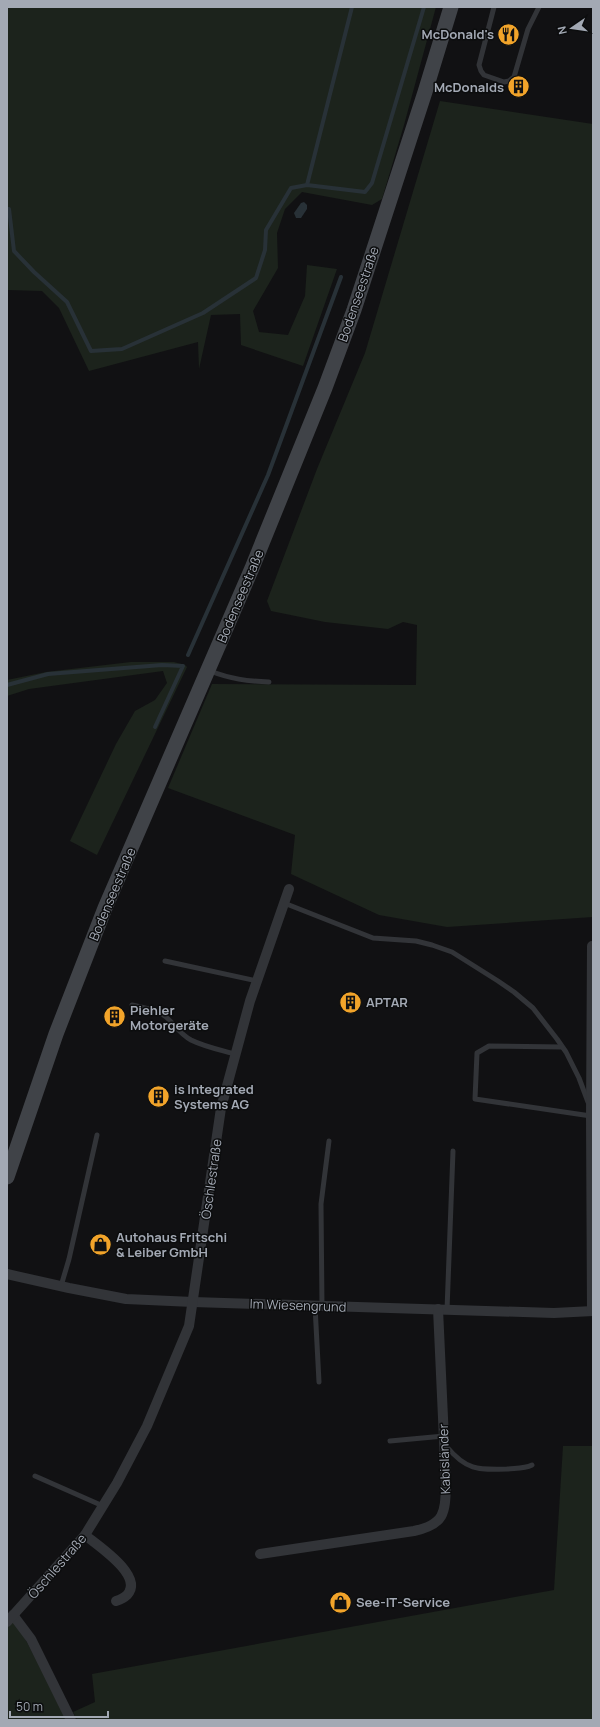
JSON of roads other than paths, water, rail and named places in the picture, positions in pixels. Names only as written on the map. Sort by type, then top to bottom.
[{"type":"street","name":"Bodenseestraße","points":[[7,1177],[56,1034],[105,908],[252,568],[325,388],[385,216],[426,92],[451,7]]},
{"type":"street","name":"Öschlestraße","points":[[10,1618],[85,1535],[118,1483],[147,1426],[189,1326],[221,1108],[257,981],[289,889]]},
{"type":"street","name":"Im Wiesengrund","points":[[7,1274],[126,1299],[554,1313],[592,1311],[592,946]]},
{"type":"street","name":"Kabisländer","points":[[260,1554],[429,1528],[440,1519],[445,1505],[442,1309]]},
{"type":"street","points":[[85,1535],[127,1571],[130,1581],[130,1589],[127,1596],[116,1601]]},
{"type":"street","points":[[10,1618],[31,1639],[71,1720]]},
{"type":"lane","points":[[494,7],[479,65],[480,71],[484,75],[504,82],[509,81],[514,77],[528,29],[539,7]]},
{"type":"lane","points":[[208,670],[229,679],[269,682]]},
{"type":"lane","points":[[284,903],[373,938],[416,941],[452,952],[514,992],[533,1008],[562,1046],[584,1090],[591,1117],[475,1099],[476,1053],[489,1046],[562,1046]]},
{"type":"lane","points":[[165,961],[257,981]]},
{"type":"lane","points":[[132,1005],[156,1011],[167,1017],[175,1028],[190,1040],[236,1054]]},
{"type":"lane","points":[[61,1286],[69,1259],[97,1135]]},
{"type":"lane","points":[[318,1382],[318,1306],[321,1204],[329,1141]]},
{"type":"lane","points":[[442,1309],[453,1151]]},
{"type":"lane","points":[[390,1441],[444,1440],[454,1456],[479,1469],[524,1468],[532,1465]]},
{"type":"lane","points":[[35,1476],[103,1506]]},
{"type":"waterway","points":[[307,185],[352,7]]},
{"type":"waterway","points":[[7,209],[9,209],[14,251],[34,272],[67,302],[91,351],[122,349],[203,313],[256,278],[265,250],[266,230],[291,188],[307,185],[365,192],[372,183],[424,7]]},
{"type":"waterway","points":[[188,655],[268,475],[341,277]]},
{"type":"waterway","points":[[7,685],[48,674],[162,665],[183,666],[155,727]]},
{"type":"place","name":"McDonald's","points":[[509,34]]},
{"type":"place","name":"McDonalds","points":[[519,87]]},
{"type":"place","name":"APTAR","points":[[351,1002]]},
{"type":"place","name":"Piehler Motorgeräte","points":[[114,1017]]},
{"type":"place","name":"is Integrated Systems AG","points":[[158,1096]]},
{"type":"place","name":"Autohaus Fritschi & Leiber GmbH","points":[[101,1244]]},
{"type":"place","name":"See-IT-Service","points":[[340,1602]]}]
